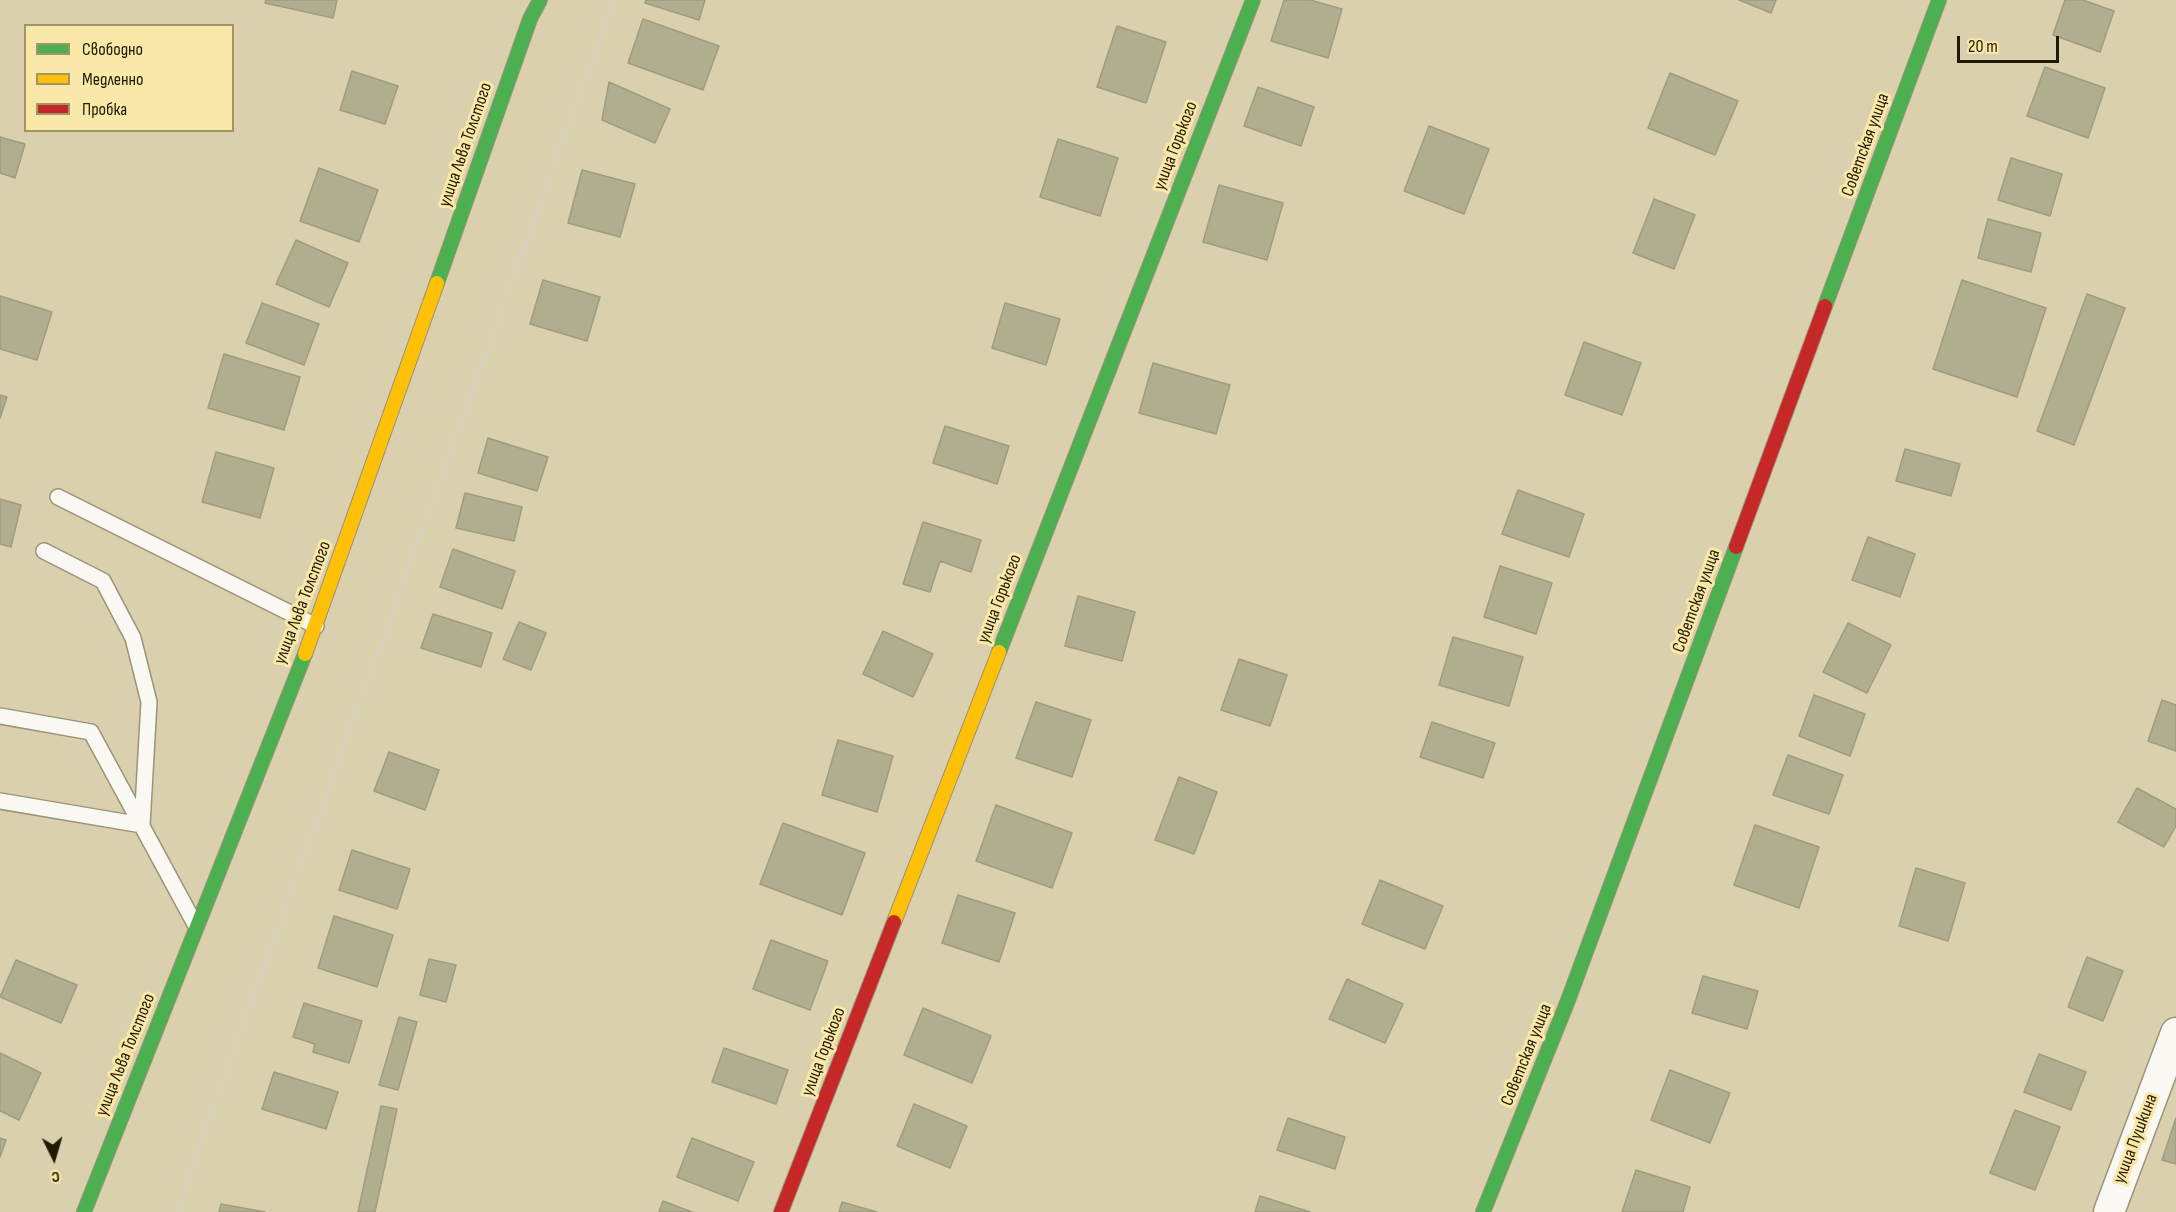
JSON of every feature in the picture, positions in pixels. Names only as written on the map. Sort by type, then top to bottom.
[{"type":"street","name":"улица Льва Толстого","points":[[84,1212],[316,626],[530,18],[540,0]]},
{"type":"street","name":"улица Горького","points":[[782,1212],[1252,0]]},
{"type":"street","name":"Советская улица","points":[[1484,1212],[1567,1004],[1939,0]]},
{"type":"street","name":"улица Пушкина","points":[[2109,1212],[2176,1033]]},
{"type":"lane","points":[[58,496],[316,626]]},
{"type":"lane","points":[[44,551],[103,581],[134,638],[149,702],[142,825]]},
{"type":"lane","points":[[0,716],[91,732],[196,926]]},
{"type":"lane","points":[[0,801],[142,825]]},
{"type":"path","points":[[178,1212],[217,1096],[614,0]]},
{"type":"building","points":[[266,0],[337,0],[333,18],[265,3]]},
{"type":"building","points":[[646,0],[705,0],[699,20],[645,3]]},
{"type":"building","points":[[1284,0],[1310,0],[1342,9],[1328,58],[1271,41]]},
{"type":"building","points":[[1739,0],[1776,0],[1771,13]]},
{"type":"building","points":[[2065,0],[2083,0],[2114,11],[2100,52],[2053,35]]},
{"type":"building","points":[[643,19],[719,46],[703,90],[628,63]]},
{"type":"building","points":[[1117,26],[1166,42],[1146,103],[1097,87]]},
{"type":"building","points":[[2045,67],[2105,88],[2088,138],[2027,116]]},
{"type":"building","points":[[352,71],[398,86],[385,124],[340,110]]},
{"type":"building","points":[[1670,73],[1738,101],[1715,155],[1648,128]]},
{"type":"building","points":[[609,82],[670,109],[655,143],[602,120]]},
{"type":"building","points":[[1258,87],[1314,107],[1301,146],[1244,126]]},
{"type":"building","points":[[1429,126],[1489,149],[1464,214],[1404,191]]},
{"type":"building","points":[[0,137],[25,144],[15,178],[0,173]]},
{"type":"building","points":[[1058,139],[1118,158],[1100,216],[1040,197]]},
{"type":"building","points":[[2011,158],[2062,174],[2050,216],[1998,200]]},
{"type":"building","points":[[319,168],[378,190],[359,242],[300,221]]},
{"type":"building","points":[[582,170],[635,184],[620,237],[568,223]]},
{"type":"building","points":[[1219,185],[1283,203],[1267,260],[1203,242]]},
{"type":"building","points":[[1654,199],[1695,215],[1674,269],[1633,253]]},
{"type":"building","points":[[1988,219],[2041,233],[2031,272],[1978,258]]},
{"type":"building","points":[[296,240],[348,263],[329,307],[276,284]]},
{"type":"building","points":[[543,280],[600,297],[587,341],[530,324]]},
{"type":"building","points":[[1962,280],[2046,308],[2017,397],[1933,369]]},
{"type":"building","points":[[2087,294],[2125,308],[2074,445],[2037,431]]},
{"type":"building","points":[[0,296],[52,312],[37,360],[0,349]]},
{"type":"building","points":[[262,303],[319,324],[304,365],[246,343]]},
{"type":"building","points":[[1005,303],[1060,319],[1046,365],[992,348]]},
{"type":"building","points":[[1584,342],[1641,363],[1622,415],[1565,395]]},
{"type":"building","points":[[224,354],[300,377],[284,430],[208,408]]},
{"type":"building","points":[[1153,363],[1230,385],[1216,434],[1139,413]]},
{"type":"building","points":[[0,395],[7,397],[0,418]]},
{"type":"building","points":[[945,426],[1009,446],[997,484],[933,463]]},
{"type":"building","points":[[488,438],[548,457],[537,491],[478,473]]},
{"type":"building","points":[[1905,449],[1960,464],[1951,496],[1896,481]]},
{"type":"building","points":[[216,452],[274,468],[260,518],[202,502]]},
{"type":"building","points":[[1518,490],[1584,514],[1569,557],[1502,534]]},
{"type":"building","points":[[465,493],[522,507],[514,541],[456,528]]},
{"type":"building","points":[[0,499],[21,505],[11,547],[0,544]]},
{"type":"building","points":[[923,522],[981,540],[971,572],[940,561],[930,592],[903,584]]},
{"type":"building","points":[[1868,537],[1915,554],[1900,597],[1852,580]]},
{"type":"building","points":[[453,549],[515,571],[502,609],[440,587]]},
{"type":"building","points":[[1500,566],[1552,583],[1536,634],[1484,617]]},
{"type":"building","points":[[1078,596],[1135,612],[1122,661],[1065,646]]},
{"type":"building","points":[[433,614],[492,633],[481,667],[421,648]]},
{"type":"building","points":[[519,622],[546,633],[531,670],[503,659]]},
{"type":"building","points":[[1848,623],[1891,645],[1867,693],[1823,672]]},
{"type":"building","points":[[883,631],[933,654],[913,697],[863,674]]},
{"type":"building","points":[[1453,637],[1523,657],[1509,706],[1439,685]]},
{"type":"building","points":[[1239,659],[1287,675],[1270,726],[1221,710]]},
{"type":"building","points":[[1814,695],[1865,714],[1850,756],[1799,736]]},
{"type":"building","points":[[2162,700],[2176,705],[2176,751],[2148,741]]},
{"type":"building","points":[[1036,702],[1091,720],[1072,777],[1016,758]]},
{"type":"building","points":[[1432,722],[1495,743],[1483,778],[1420,757]]},
{"type":"building","points":[[838,740],[893,756],[877,812],[822,795]]},
{"type":"building","points":[[389,752],[439,770],[425,810],[374,791]]},
{"type":"building","points":[[1788,755],[1843,775],[1829,814],[1773,795]]},
{"type":"building","points":[[1179,777],[1217,792],[1194,854],[1155,840]]},
{"type":"building","points":[[2137,788],[2176,809],[2176,826],[2164,847],[2118,822]]},
{"type":"building","points":[[996,805],[1072,833],[1052,888],[976,861]]},
{"type":"building","points":[[783,823],[865,853],[842,915],[760,884]]},
{"type":"building","points":[[1755,825],[1819,847],[1799,908],[1734,885]]},
{"type":"building","points":[[352,850],[410,869],[397,909],[339,890]]},
{"type":"building","points":[[1916,868],[1965,883],[1948,941],[1899,926]]},
{"type":"building","points":[[1380,880],[1443,906],[1425,949],[1362,924]]},
{"type":"building","points":[[958,895],[1015,913],[999,962],[942,943]]},
{"type":"building","points":[[334,916],[393,935],[377,987],[318,968]]},
{"type":"building","points":[[771,940],[828,961],[810,1010],[753,989]]},
{"type":"building","points":[[2087,957],[2123,971],[2103,1021],[2068,1007]]},
{"type":"building","points":[[429,959],[456,965],[446,1002],[420,995]]},
{"type":"building","points":[[16,960],[77,985],[61,1023],[0,997]]},
{"type":"building","points":[[1703,976],[1758,991],[1747,1029],[1692,1013]]},
{"type":"building","points":[[1347,979],[1403,1004],[1385,1043],[1329,1019]]},
{"type":"building","points":[[304,1003],[362,1021],[349,1063],[313,1052],[315,1044],[293,1037]]},
{"type":"building","points":[[923,1008],[991,1036],[972,1083],[904,1055]]},
{"type":"building","points":[[399,1017],[417,1022],[398,1090],[379,1085]]},
{"type":"building","points":[[724,1048],[788,1070],[776,1104],[712,1082]]},
{"type":"building","points":[[0,1053],[41,1073],[19,1120],[0,1111]]},
{"type":"building","points":[[2039,1054],[2086,1072],[2071,1110],[2024,1092]]},
{"type":"building","points":[[1670,1070],[1730,1093],[1710,1143],[1651,1120]]},
{"type":"building","points":[[274,1072],[338,1092],[326,1129],[262,1109]]},
{"type":"building","points":[[914,1104],[967,1126],[950,1168],[897,1146]]},
{"type":"building","points":[[381,1106],[397,1109],[375,1212],[358,1212]]},
{"type":"building","points":[[2015,1110],[2060,1127],[2035,1190],[1990,1173]]},
{"type":"building","points":[[1288,1118],[1345,1137],[1335,1169],[1277,1150]]},
{"type":"building","points":[[2176,1118],[2176,1164],[2162,1160]]},
{"type":"building","points":[[0,1138],[6,1140],[0,1157]]},
{"type":"building","points":[[692,1138],[754,1162],[738,1201],[677,1177]]},
{"type":"building","points":[[1636,1170],[1690,1187],[1683,1212],[1622,1212]]},
{"type":"building","points":[[1260,1196],[1310,1212],[1255,1212]]},
{"type":"building","points":[[663,1201],[692,1212],[659,1212]]},
{"type":"building","points":[[842,1202],[877,1212],[839,1212]]},
{"type":"building","points":[[221,1204],[265,1212],[219,1212]]},
{"type":"traffic: fast","points":[[437,283],[530,19],[540,0]]},
{"type":"traffic: fast","points":[[999,652],[1253,0]]},
{"type":"traffic: fast","points":[[1825,306],[1939,0]]},
{"type":"traffic: fast","points":[[1483,1212],[1567,1003],[1736,547]]},
{"type":"traffic: fast","points":[[84,1212],[305,654]]},
{"type":"traffic: slow","points":[[305,654],[437,283]]},
{"type":"traffic: slow","points":[[894,922],[999,652]]},
{"type":"traffic: jam","points":[[1736,547],[1825,306]]},
{"type":"traffic: jam","points":[[781,1212],[894,922]]}]
